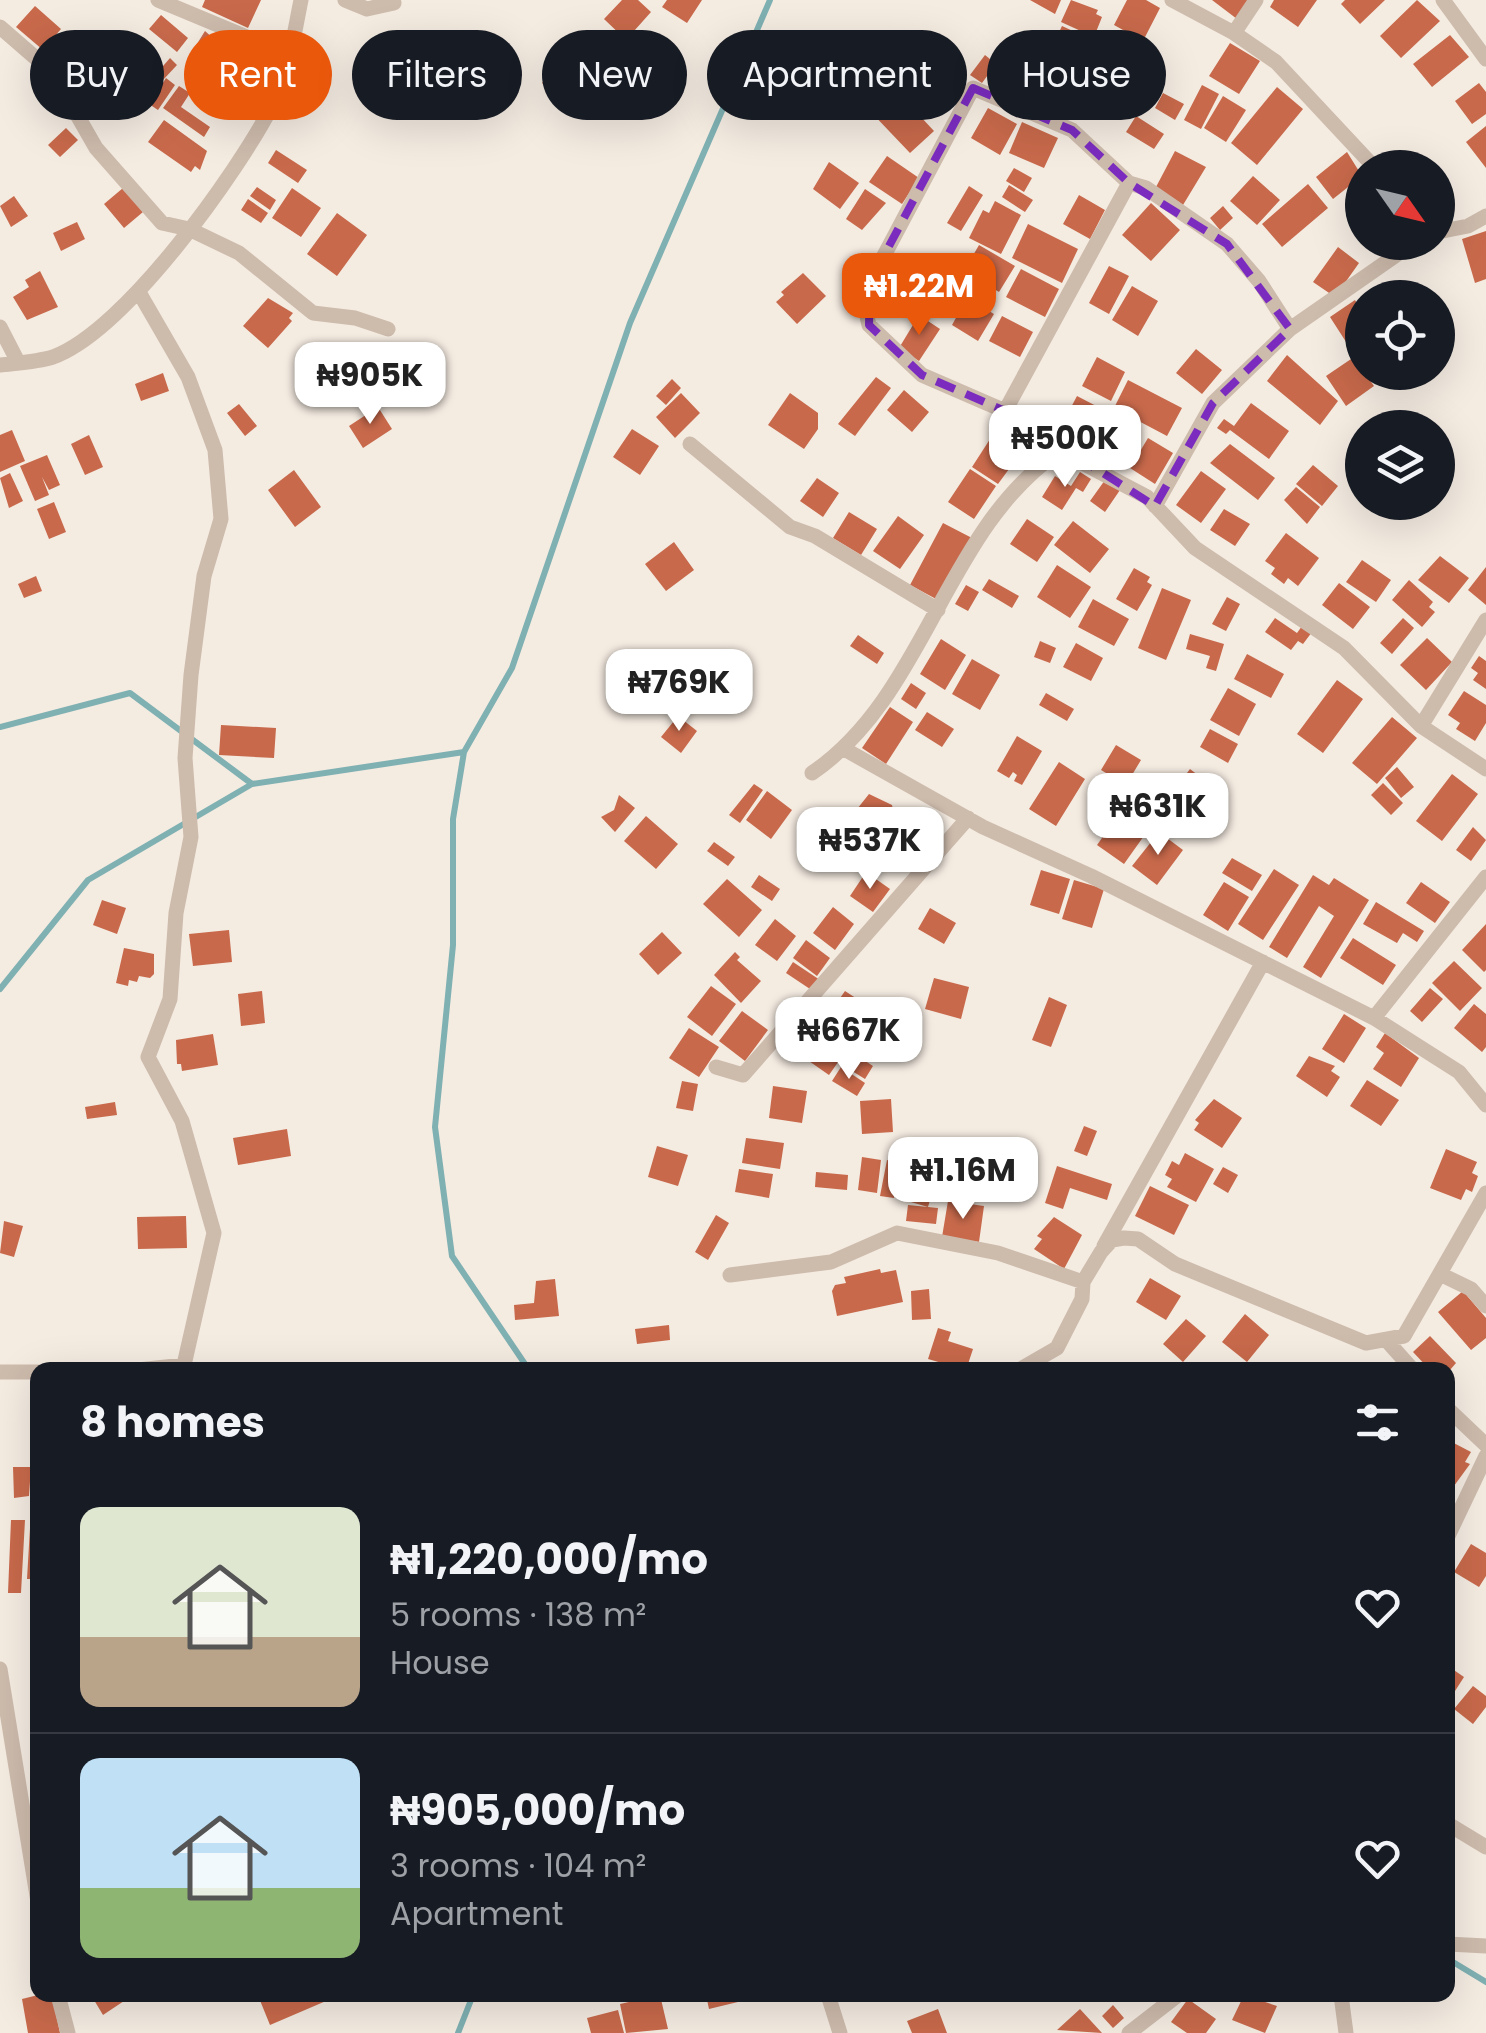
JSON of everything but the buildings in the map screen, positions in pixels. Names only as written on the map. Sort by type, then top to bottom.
[{"type":"street","points":[[158,0],[230,30]]},
{"type":"street","points":[[295,30],[301,0]]},
{"type":"street","points":[[345,0],[367,9],[394,2]]},
{"type":"street","points":[[1172,0],[1234,33],[1304,87],[1359,150]]},
{"type":"street","points":[[1234,33],[1256,0]]},
{"type":"street","points":[[1442,0],[1486,59]]},
{"type":"street","points":[[0,27],[54,74],[96,148],[162,223],[189,229],[239,254],[314,313],[355,318],[388,329]]},
{"type":"street","points":[[1290,329],[1259,281],[1227,244],[1146,188],[1130,183],[1072,130],[973,88],[870,282],[865,308],[869,325],[922,375],[1005,411],[1060,451],[1125,483],[1215,563],[1344,648],[1421,726],[1486,769]]},
{"type":"street","points":[[0,366],[55,356],[140,294],[152,272],[214,200],[263,120]]},
{"type":"street","points":[[1005,411],[1130,183]]},
{"type":"street","points":[[1455,229],[1486,216]]},
{"type":"street","points":[[1155,506],[1213,403],[1290,329],[1390,260]]},
{"type":"street","points":[[140,294],[188,377],[214,450],[222,520],[204,576],[185,758],[191,837],[176,913],[170,1000],[148,1058],[182,1121],[214,1234],[185,1362]]},
{"type":"street","points":[[0,327],[18,362]]},
{"type":"street","points":[[690,444],[790,526],[814,536],[938,610]]},
{"type":"street","points":[[812,773],[846,750],[904,672],[992,518],[1029,472],[1060,451]]},
{"type":"street","points":[[1421,726],[1486,620]]},
{"type":"street","points":[[846,750],[968,818],[1374,1018],[1459,1072],[1486,1105]]},
{"type":"street","points":[[716,1066],[743,1075],[968,818]]},
{"type":"street","points":[[1374,1018],[1486,878]]},
{"type":"street","points":[[1033,1362],[1057,1348],[1082,1299],[1083,1282],[1262,962]]},
{"type":"street","points":[[1100,1252],[1112,1240],[1138,1239],[1174,1264],[1348,1336],[1366,1342],[1388,1342],[1404,1336],[1486,1193]]},
{"type":"street","points":[[730,1274],[832,1262],[897,1233],[998,1253],[1083,1282]]},
{"type":"street","points":[[1442,1275],[1472,1289],[1486,1306]]},
{"type":"street","points":[[1388,1342],[1406,1362]]},
{"type":"street","points":[[0,1372],[30,1372]]},
{"type":"street","points":[[1455,1416],[1486,1445]]},
{"type":"street","points":[[1455,1521],[1486,1456]]},
{"type":"street","points":[[0,1669],[30,1855]]},
{"type":"street","points":[[1455,1828],[1486,1847]]},
{"type":"street","points":[[1455,1944],[1486,1946]]},
{"type":"street","points":[[60,2002],[68,2033]]},
{"type":"street","points":[[830,2002],[840,2033]]},
{"type":"street","points":[[1129,2033],[1169,2002]]},
{"type":"street","points":[[1342,2002],[1346,2033]]},
{"type":"highlighted area","points":[[973,88],[1072,130],[1129,183],[1227,244],[1290,329],[1213,403],[1155,506],[1005,411],[922,375],[869,325],[870,282]]},
{"type":"waterway","points":[[0,989],[88,880],[252,784],[464,752],[512,668],[630,323],[770,0]]},
{"type":"waterway","points":[[0,727],[130,693],[252,784]]},
{"type":"waterway","points":[[464,752],[453,819],[453,945],[435,1127],[452,1256],[524,1362]]},
{"type":"waterway","points":[[1455,1963],[1486,1982]]},
{"type":"waterway","points":[[458,2033],[470,2002]]}]
